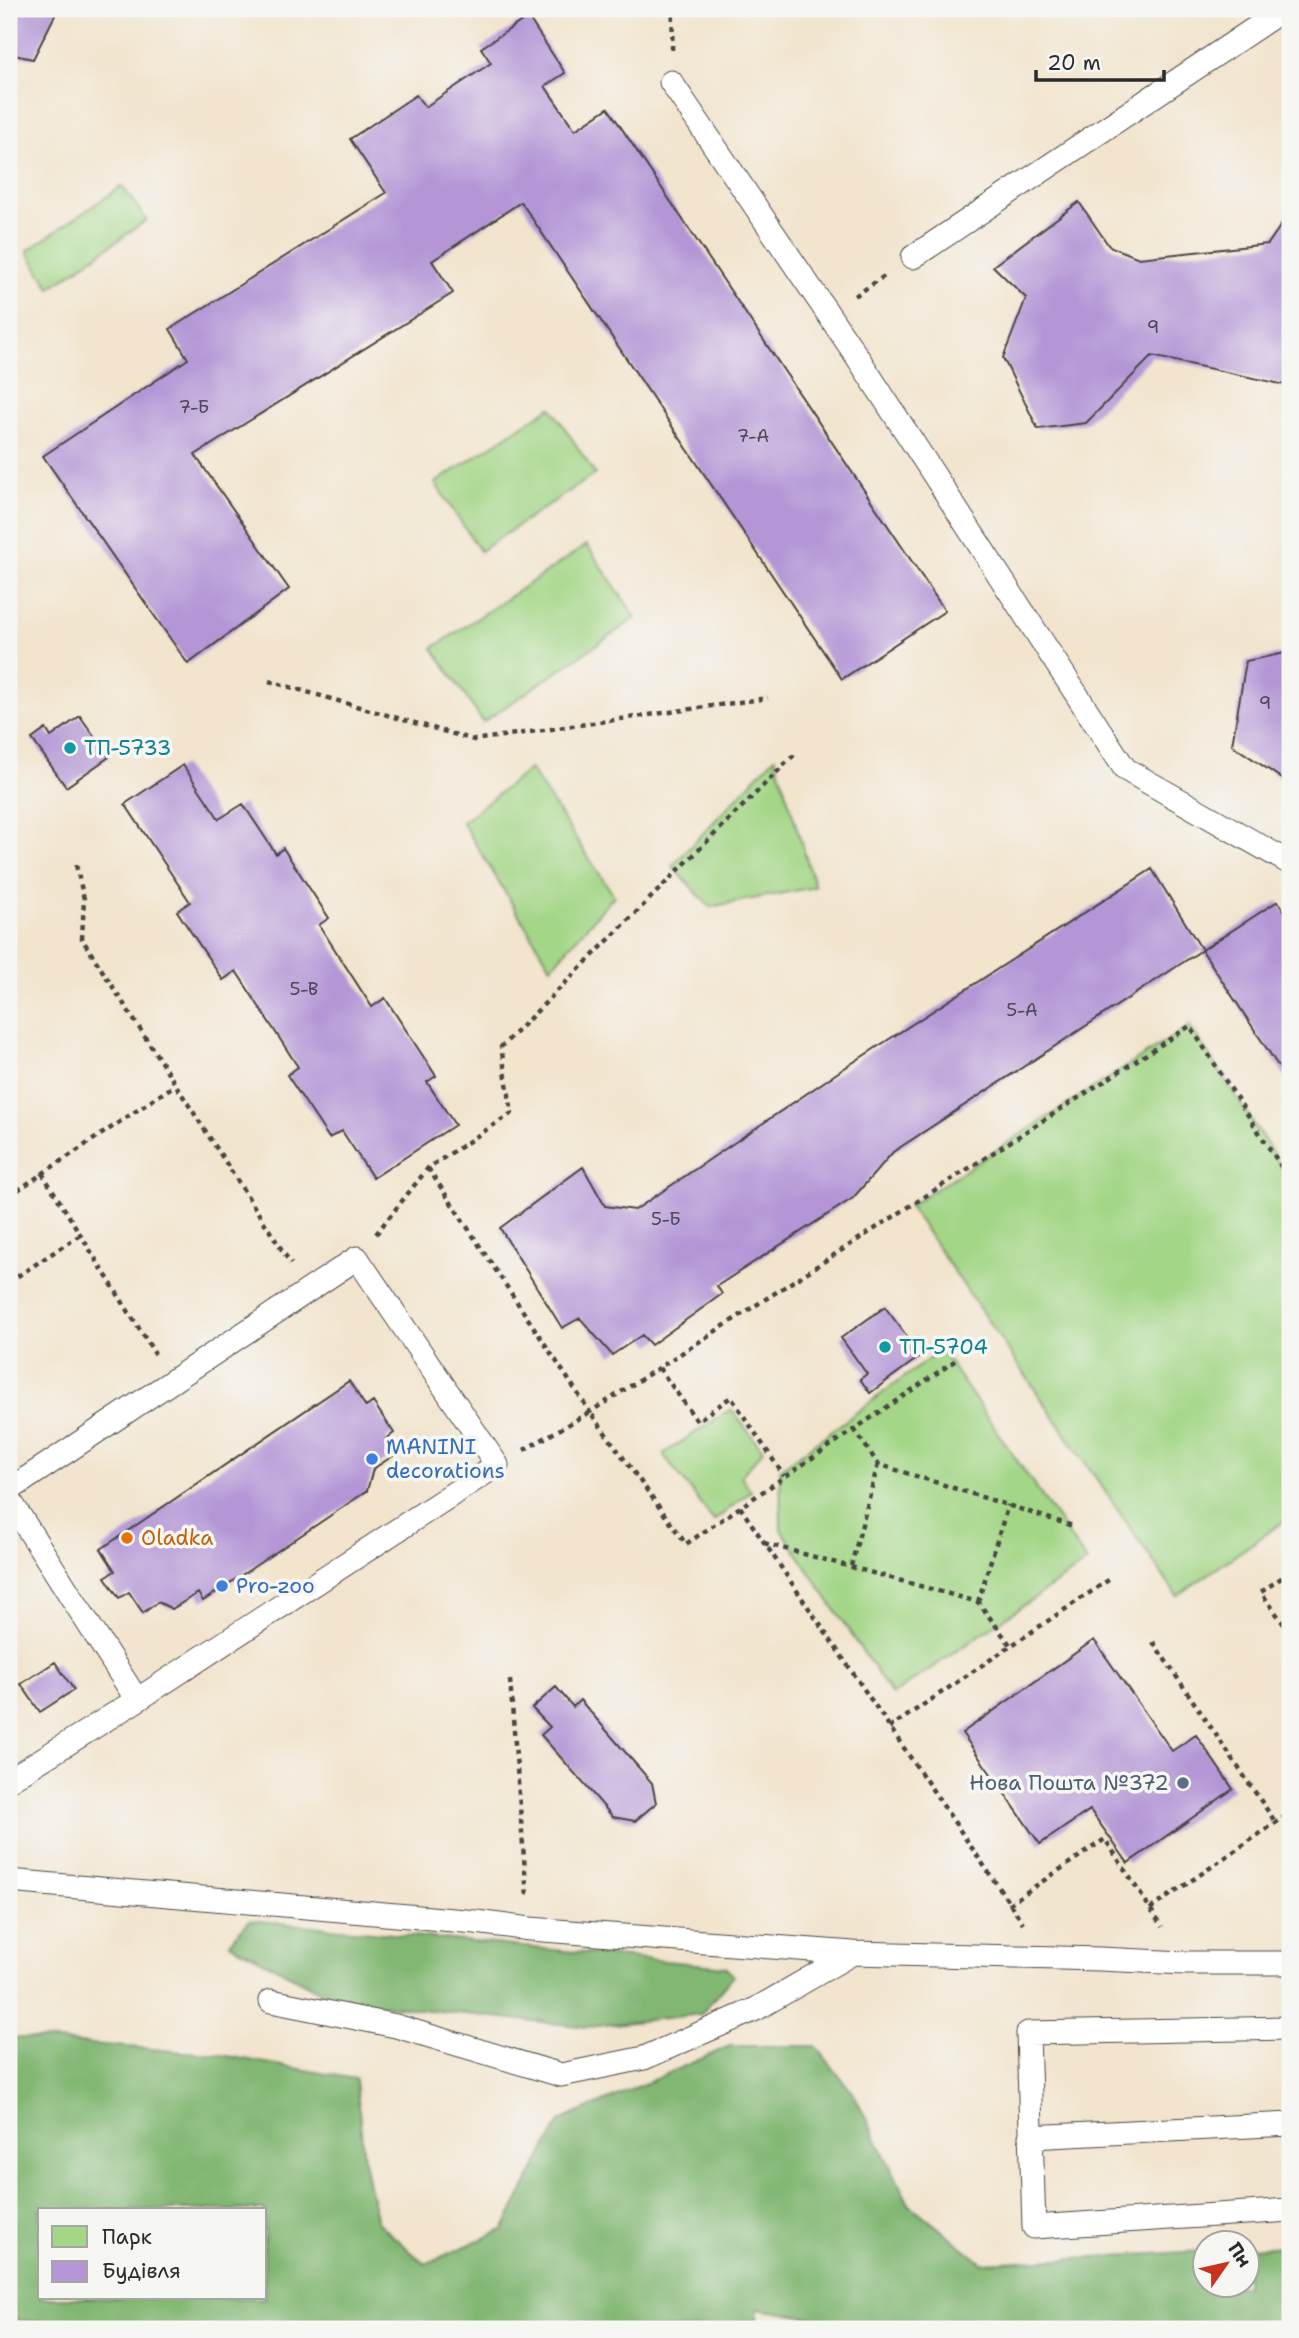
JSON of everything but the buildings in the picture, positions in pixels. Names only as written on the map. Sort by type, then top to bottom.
[{"type":"lane","points":[[913,257],[1284,9]]},
{"type":"lane","points":[[671,82],[828,314],[1125,769],[1290,863]]},
{"type":"lane","points":[[9,1490],[357,1258],[497,1465],[138,1700],[9,1780]]},
{"type":"lane","points":[[9,1499],[138,1700]]},
{"type":"lane","points":[[9,1881],[530,1929],[853,1953],[1185,1963],[1290,1962]]},
{"type":"lane","points":[[271,2001],[396,2026],[561,2075],[644,2058],[756,2009],[853,1953]]},
{"type":"lane","points":[[1290,2028],[1028,2033],[1034,2227],[1290,2210]]},
{"type":"lane","points":[[1030,2137],[1290,2124]]},
{"type":"path","points":[[671,82],[673,9]]},
{"type":"path","points":[[828,314],[913,257]]},
{"type":"path","points":[[269,681],[474,740],[768,698]]},
{"type":"path","points":[[357,1258],[428,1168],[512,1113],[501,1047],[796,753]]},
{"type":"path","points":[[76,865],[84,899],[82,939],[308,1291]]},
{"type":"path","points":[[497,1465],[590,1412],[1190,1026],[1290,1180]]},
{"type":"path","points":[[9,1196],[175,1085]]},
{"type":"path","points":[[428,1168],[590,1412],[686,1544],[959,1358]]},
{"type":"path","points":[[42,1173],[172,1381]]},
{"type":"path","points":[[9,1282],[80,1236]]},
{"type":"path","points":[[659,1368],[696,1421],[731,1397],[784,1477]]},
{"type":"path","points":[[854,1429],[878,1464],[1073,1526]]},
{"type":"path","points":[[851,1566],[878,1464]]},
{"type":"path","points":[[978,1602],[1008,1505]]},
{"type":"path","points":[[740,1507],[1047,1959]]},
{"type":"path","points":[[763,1543],[978,1602],[1012,1646]]},
{"type":"path","points":[[1290,1572],[1261,1592],[1290,1633]]},
{"type":"path","points":[[889,1728],[1110,1579]]},
{"type":"path","points":[[1153,1642],[1276,1823]]},
{"type":"path","points":[[510,1680],[530,1929]]},
{"type":"path","points":[[1150,1909],[1290,1813]]},
{"type":"path","points":[[1009,1903],[1105,1839],[1185,1963]]},
{"type":"green space","points":[[122,186],[147,220],[50,288],[27,251]]},
{"type":"green space","points":[[551,407],[595,474],[480,551],[435,483]]},
{"type":"green space","points":[[587,545],[636,618],[483,722],[433,648]]},
{"type":"green space","points":[[775,757],[815,887],[710,907],[672,866]]},
{"type":"green space","points":[[530,769],[614,896],[551,967],[462,822]]},
{"type":"green space","points":[[1190,1026],[1290,1180],[1290,1517],[1177,1596],[909,1206]]},
{"type":"green space","points":[[941,1350],[1087,1562],[892,1695],[781,1529],[780,1469]]},
{"type":"green space","points":[[731,1409],[763,1450],[741,1476],[751,1491],[714,1521],[663,1454]]},
{"type":"green space","points":[[250,1920],[726,1967],[733,1976],[701,2014],[588,2027],[336,2000],[229,1943]]},
{"type":"green space","points":[[9,2037],[221,2055],[356,2079],[364,2161],[377,2222],[425,2264],[503,2230],[560,2121],[730,2046],[816,2046],[855,2096],[909,2204],[982,2263],[1190,2252],[1190,2300],[1260,2300],[1260,2247],[1290,2246],[1290,2329],[882,2329],[758,2309],[756,2329],[93,2329],[9,2319]]},
{"type":"place","name":"ТП-5733","points":[[70,748]]},
{"type":"place","name":"ТП-5704","points":[[885,1347]]},
{"type":"place","name":"MANINI decorations","points":[[372,1459]]},
{"type":"place","name":"Oladka","points":[[127,1538]]},
{"type":"place","name":"Pro-zoo","points":[[222,1586]]},
{"type":"place","name":"Нова Пошта №372","points":[[1183,1783]]}]
